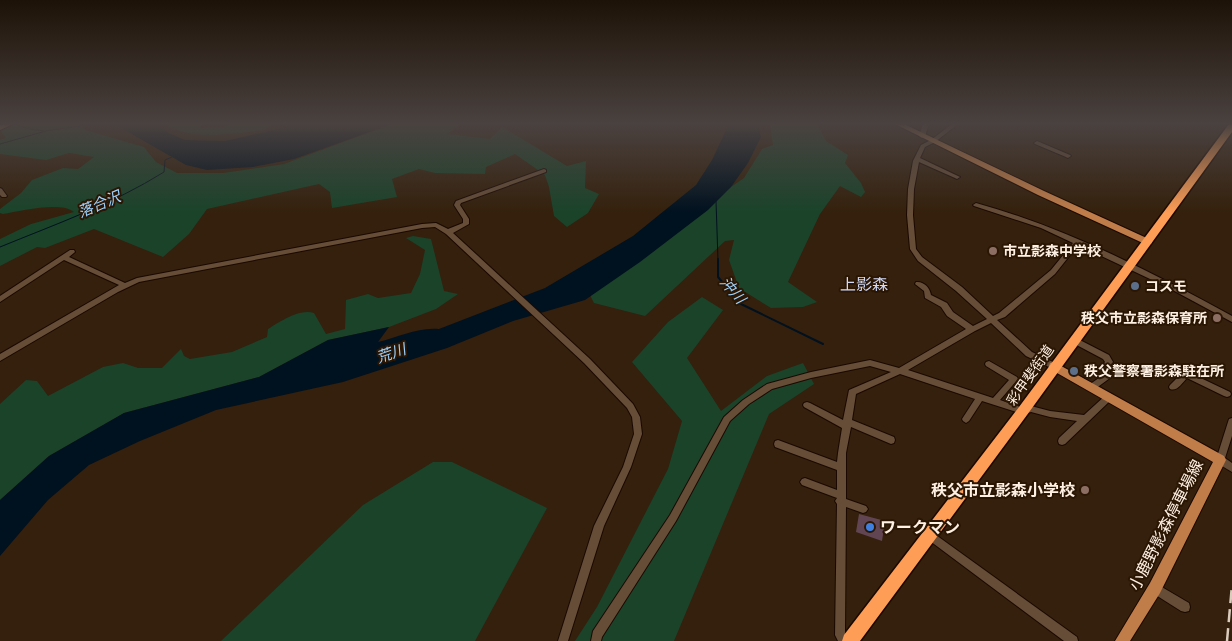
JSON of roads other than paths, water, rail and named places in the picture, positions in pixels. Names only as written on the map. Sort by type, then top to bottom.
[{"type":"highway","name":"彩甲斐街道","points":[[850,641],[1023,411],[1054,366],[1212,154]]},
{"type":"main road","points":[[960,154],[1148,242]]},
{"type":"main road","name":"小鹿野影森停車場線","points":[[1054,366],[1220,460],[1155,588],[1122,641]]},
{"type":"street","points":[[919,154],[911,189],[910,215],[913,249],[920,259],[959,289],[1029,354],[1054,366]]},
{"type":"street","points":[[1063,154],[1068,156]]},
{"type":"street","points":[[917,159],[957,177]]},
{"type":"street","points":[[448,232],[466,224],[466,219],[457,205],[458,202],[544,170]]},
{"type":"street","points":[[976,205],[1043,227],[1077,242],[1232,319]]},
{"type":"street","points":[[0,358],[124,285],[155,276],[422,226],[436,225],[448,232],[587,361],[630,406],[636,417],[638,434],[627,467],[599,526],[563,641]]},
{"type":"street","points":[[845,641],[840,635],[840,498],[841,467],[852,392],[900,371],[972,329],[1002,315],[1053,272],[1077,242]]},
{"type":"street","points":[[0,299],[72,252]]},
{"type":"street","points":[[63,257],[124,285]]},
{"type":"street","points":[[919,284],[927,290],[928,296],[944,306],[950,314],[972,329]]},
{"type":"street","points":[[1074,340],[1106,357],[1109,362],[1106,367],[1107,376],[1092,387]]},
{"type":"street","points":[[596,641],[597,635],[673,518],[727,419],[746,402],[770,386],[870,363],[1023,411],[1031,409],[1085,420]]},
{"type":"street","points":[[989,364],[1014,379],[994,402]]},
{"type":"street","points":[[1173,387],[1186,374],[1227,394]]},
{"type":"street","points":[[966,420],[980,397]]},
{"type":"street","points":[[1062,441],[1109,397]]},
{"type":"street","points":[[807,406],[847,424],[891,440]]},
{"type":"street","points":[[1232,422],[1220,460],[1232,468]]},
{"type":"street","points":[[778,444],[841,467]]},
{"type":"street","points":[[805,482],[863,509]]},
{"type":"street","points":[[929,535],[1074,641]]},
{"type":"street","points":[[1155,588],[1185,607]]},
{"type":"water","points":[[167,154],[308,154],[294,159],[253,167],[207,170],[186,165]]},
{"type":"water","name":"荒川","points":[[715,154],[753,154],[731,187],[708,210],[640,262],[585,300],[513,321],[447,348],[343,382],[216,410],[140,441],[89,465],[48,500],[0,556],[0,500],[49,456],[124,413],[259,377],[328,340],[389,327],[378,342],[416,331],[439,329],[545,288],[633,236],[696,185]]},
{"type":"waterway","name":"落合沢","points":[[0,247],[125,194],[164,172],[165,160],[172,157]]},
{"type":"waterway","name":"沖川","points":[[716,201],[718,260]]},
{"type":"waterway","name":"沖川","points":[[718,260],[718,277],[741,304],[823,344]]},
{"type":"railway","points":[[1227,641],[1232,585]]},
{"type":"place","name":"市立影森中学校","points":[[993,251]]},
{"type":"place","name":"コスモ","points":[[1135,286]]},
{"type":"place","name":"秩父市立影森保育所","points":[[1217,318]]},
{"type":"place","name":"秩父警察署影森駐在所","points":[[1074,371]]},
{"type":"place","name":"秩父市立影森小学校","points":[[1085,490]]},
{"type":"place","name":"ワークマン","points":[[870,527]]},
{"type":"district","name":"上影森","points":[[864,284]]}]
